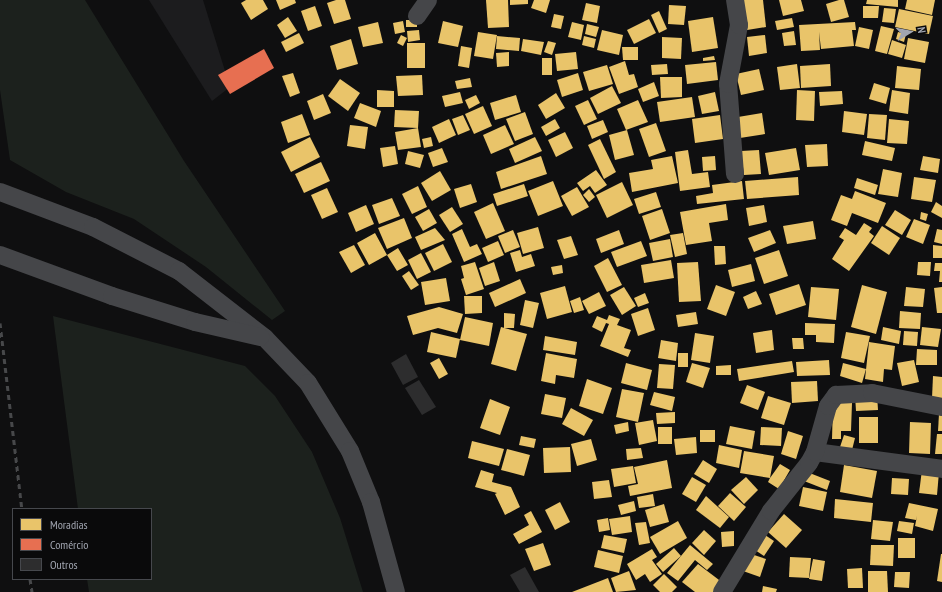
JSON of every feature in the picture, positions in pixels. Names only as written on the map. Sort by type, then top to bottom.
[{"type":"street","points":[[417,16],[428,0]]},
{"type":"street","points":[[735,0],[739,25],[728,84],[735,174]]},
{"type":"street","points":[[0,192],[93,227],[179,271],[265,338],[308,383],[350,451],[371,502],[396,592]]},
{"type":"street","points":[[0,255],[112,296],[180,318],[265,338]]},
{"type":"street","points":[[722,592],[771,511],[815,452],[828,406],[836,395],[872,393],[942,407]]},
{"type":"street","points":[[815,452],[942,469]]},
{"type":"shaded area","points":[[0,0],[85,0],[184,161],[285,311],[272,320],[206,267],[134,219],[66,192],[10,160],[0,90]]},
{"type":"shaded area","points":[[149,0],[203,0],[230,87],[212,101]]},
{"type":"shaded area","points":[[53,316],[245,366],[275,396],[312,452],[340,518],[363,592],[89,592],[87,580],[152,580],[152,508],[78,508]]},
{"type":"building: Moradias","points":[[246,0],[263,0],[268,9],[251,20],[241,3]]},
{"type":"building: Moradias","points":[[276,0],[295,0],[296,3],[280,10]]},
{"type":"building: Moradias","points":[[336,0],[345,0],[351,19],[334,24],[327,3]]},
{"type":"building: Moradias","points":[[486,0],[508,0],[509,27],[488,28]]},
{"type":"building: Moradias","points":[[510,0],[528,0],[528,4],[510,5]]},
{"type":"building: Moradias","points":[[534,0],[550,0],[546,13],[531,8]]},
{"type":"building: Moradias","points":[[739,0],[763,0],[766,27],[741,31]]},
{"type":"building: Moradias","points":[[779,0],[801,0],[804,11],[783,16]]},
{"type":"building: Moradias","points":[[844,0],[849,17],[831,22],[826,4]]},
{"type":"building: Moradias","points":[[867,0],[898,0],[898,7],[866,4]]},
{"type":"building: Moradias","points":[[907,0],[935,0],[932,15],[905,9]]},
{"type":"building: Moradias","points":[[586,3],[600,6],[597,23],[582,20]]},
{"type":"building: Moradias","points":[[669,5],[686,6],[684,25],[668,24]]},
{"type":"building: Moradias","points":[[315,6],[322,26],[308,31],[301,11]]},
{"type":"building: Moradias","points":[[863,6],[879,6],[878,18],[863,18]]},
{"type":"building: Moradias","points":[[884,8],[896,9],[894,23],[882,22]]},
{"type":"building: Moradias","points":[[899,9],[933,16],[929,34],[895,27]]},
{"type":"building: Moradias","points":[[659,11],[667,29],[659,33],[651,15]]},
{"type":"building: Moradias","points":[[554,14],[564,16],[561,29],[551,27]]},
{"type":"building: Moradias","points":[[288,17],[297,31],[285,38],[277,25]]},
{"type":"building: Moradias","points":[[713,17],[718,48],[692,52],[688,21]]},
{"type":"building: Moradias","points":[[792,18],[794,27],[777,30],[775,21]]},
{"type":"building: Moradias","points":[[649,19],[656,33],[634,44],[627,30]]},
{"type":"building: Moradias","points":[[406,20],[417,20],[417,27],[406,27]]},
{"type":"building: Moradias","points":[[403,21],[405,32],[395,34],[393,23]]},
{"type":"building: Moradias","points":[[443,21],[463,26],[458,47],[438,43]]},
{"type":"building: Moradias","points":[[378,22],[383,43],[363,47],[358,27]]},
{"type":"building: Moradias","points":[[572,22],[584,25],[581,40],[568,37]]},
{"type":"building: Moradias","points":[[855,22],[856,30],[852,30],[854,46],[821,49],[819,32],[820,50],[801,51],[799,25]]},
{"type":"building: Moradias","points":[[587,24],[599,27],[596,37],[585,34]]},
{"type":"building: Moradias","points":[[881,26],[894,29],[887,54],[875,51]]},
{"type":"building: Moradias","points":[[859,27],[873,30],[869,49],[855,46]]},
{"type":"building: Moradias","points":[[419,30],[420,40],[408,42],[407,31]]},
{"type":"building: Moradias","points":[[602,30],[623,35],[619,55],[597,50]]},
{"type":"building: Moradias","points":[[794,31],[796,45],[784,46],[782,33]]},
{"type":"building: Moradias","points":[[478,32],[497,35],[493,59],[474,56]]},
{"type":"building: Moradias","points":[[898,32],[906,34],[904,42],[896,39]]},
{"type":"building: Moradias","points":[[299,33],[304,43],[286,52],[281,42]]},
{"type":"building: Moradias","points":[[401,35],[407,38],[403,46],[397,43]]},
{"type":"building: Moradias","points":[[765,35],[767,53],[749,56],[747,37]]},
{"type":"building: Moradias","points":[[497,36],[520,38],[519,51],[496,49]]},
{"type":"building: Moradias","points":[[584,36],[596,39],[594,48],[582,45]]},
{"type":"building: Moradias","points":[[662,37],[682,38],[681,59],[662,58]]},
{"type":"building: Moradias","points":[[908,38],[929,42],[925,63],[904,59]]},
{"type":"building: Moradias","points":[[351,39],[358,64],[337,70],[330,46]]},
{"type":"building: Moradias","points":[[523,39],[544,42],[541,55],[521,51]]},
{"type":"building: Moradias","points":[[892,40],[906,45],[902,58],[888,54]]},
{"type":"building: Moradias","points":[[548,41],[556,43],[552,55],[544,52]]},
{"type":"building: Moradias","points":[[407,43],[425,43],[425,68],[407,68]]},
{"type":"building: Moradias","points":[[461,46],[472,48],[469,68],[458,66]]},
{"type":"building: Moradias","points":[[622,47],[638,47],[638,60],[623,60]]},
{"type":"building: Moradias","points":[[509,52],[509,66],[497,67],[496,53]]},
{"type":"building: Moradias","points":[[576,52],[578,69],[557,71],[555,54]]},
{"type":"building: Moradias","points":[[714,56],[715,60],[703,61],[703,58]]},
{"type":"building: Moradias","points":[[542,58],[552,58],[552,75],[542,75]]},
{"type":"building: Moradias","points":[[625,61],[629,75],[634,74],[638,87],[619,94],[609,67]]},
{"type":"building: Moradias","points":[[716,62],[718,80],[687,84],[685,65]]},
{"type":"building: Moradias","points":[[667,64],[668,74],[652,75],[651,65]]},
{"type":"building: Moradias","points":[[797,64],[800,88],[780,90],[777,67]]},
{"type":"building: Moradias","points":[[830,64],[831,86],[801,88],[800,66]]},
{"type":"building: Moradias","points":[[607,65],[613,84],[589,91],[583,72]]},
{"type":"building: Moradias","points":[[897,66],[921,69],[919,90],[895,88]]},
{"type":"building: Moradias","points":[[759,69],[764,90],[741,95],[736,74]]},
{"type":"building: Moradias","points":[[293,73],[300,93],[290,97],[282,76]]},
{"type":"building: Moradias","points":[[578,73],[583,90],[562,97],[557,80]]},
{"type":"building: Moradias","points":[[422,75],[423,95],[398,96],[396,76]]},
{"type":"building: Moradias","points":[[660,77],[682,77],[682,97],[661,98]]},
{"type":"building: Moradias","points":[[470,78],[472,87],[457,89],[455,81]]},
{"type":"building: Moradias","points":[[340,79],[360,93],[348,111],[328,96]]},
{"type":"building: Moradias","points":[[654,82],[659,96],[643,102],[638,89]]},
{"type":"building: Moradias","points":[[874,83],[890,88],[886,104],[869,99]]},
{"type":"building: Moradias","points":[[612,86],[621,103],[598,114],[590,98]]},
{"type":"building: Moradias","points":[[377,90],[394,91],[394,107],[377,107]]},
{"type":"building: Moradias","points":[[797,90],[815,91],[814,121],[796,120]]},
{"type":"building: Moradias","points":[[892,90],[910,93],[908,114],[889,111]]},
{"type":"building: Moradias","points":[[842,91],[843,104],[820,106],[819,92]]},
{"type":"building: Moradias","points":[[460,92],[463,103],[445,107],[442,96]]},
{"type":"building: Moradias","points":[[715,92],[719,111],[702,114],[698,96]]},
{"type":"building: Moradias","points":[[556,93],[565,108],[546,119],[538,105]]},
{"type":"building: Moradias","points":[[323,94],[331,113],[314,120],[307,101]]},
{"type":"building: Moradias","points":[[476,95],[480,103],[469,109],[465,100]]},
{"type":"building: Moradias","points":[[516,95],[521,112],[495,120],[490,103]]},
{"type":"building: Moradias","points":[[692,97],[695,117],[660,122],[657,102]]},
{"type":"building: Moradias","points":[[588,100],[597,119],[584,125],[575,106]]},
{"type":"building: Moradias","points":[[638,100],[648,122],[626,130],[617,109]]},
{"type":"building: Moradias","points":[[360,103],[381,111],[376,127],[354,118]]},
{"type":"building: Moradias","points":[[483,106],[492,126],[474,134],[465,114]]},
{"type":"building: Moradias","points":[[395,110],[419,111],[418,128],[394,127]]},
{"type":"building: Moradias","points":[[844,111],[867,114],[864,135],[842,132]]},
{"type":"building: Moradias","points":[[525,112],[533,134],[515,141],[506,119]]},
{"type":"building: Moradias","points":[[762,113],[765,134],[740,138],[738,117]]},
{"type":"building: Moradias","points":[[302,114],[310,135],[288,143],[281,122]]},
{"type":"building: Moradias","points":[[869,114],[887,115],[885,140],[867,138]]},
{"type":"building: Moradias","points":[[463,115],[470,130],[458,135],[452,119]]},
{"type":"building: Moradias","points":[[720,115],[723,139],[695,143],[692,119]]},
{"type":"building: Moradias","points":[[449,119],[456,135],[439,143],[432,127]]},
{"type":"building: Moradias","points":[[555,119],[560,128],[546,136],[541,127]]},
{"type":"building: Moradias","points":[[889,119],[909,121],[907,144],[887,143]]},
{"type":"building: Moradias","points":[[603,120],[608,132],[592,139],[587,126]]},
{"type":"building: Moradias","points":[[656,123],[666,151],[649,157],[639,129]]},
{"type":"building: Moradias","points":[[350,125],[368,127],[365,149],[347,146]]},
{"type":"building: Moradias","points":[[505,125],[514,144],[491,154],[483,135]]},
{"type":"building: Moradias","points":[[418,128],[421,147],[398,150],[395,132]]},
{"type":"building: Moradias","points":[[627,130],[634,155],[615,160],[609,135]]},
{"type":"building: Moradias","points":[[565,132],[573,148],[556,157],[548,140]]},
{"type":"building: Moradias","points":[[310,137],[320,157],[291,172],[281,152]]},
{"type":"building: Moradias","points":[[431,137],[433,146],[424,148],[422,139]]},
{"type":"building: Moradias","points":[[535,137],[542,151],[515,163],[509,149]]},
{"type":"building: Moradias","points":[[600,139],[616,172],[604,179],[588,145]]},
{"type":"building: Moradias","points":[[865,141],[895,148],[892,161],[862,155]]},
{"type":"building: Moradias","points":[[827,144],[828,166],[807,167],[805,145]]},
{"type":"building: Moradias","points":[[395,146],[398,164],[383,167],[380,148]]},
{"type":"building: Moradias","points":[[442,148],[448,162],[433,167],[428,153]]},
{"type":"building: Moradias","points":[[796,148],[800,170],[769,175],[765,153]]},
{"type":"building: Moradias","points":[[688,150],[692,174],[708,172],[710,187],[680,191],[675,152]]},
{"type":"building: Moradias","points":[[759,150],[761,174],[744,175],[741,151]]},
{"type":"building: Moradias","points":[[408,151],[424,155],[420,168],[405,164]]},
{"type":"building: Moradias","points":[[541,156],[547,174],[501,189],[496,172]]},
{"type":"building: Moradias","points":[[672,156],[678,183],[632,192],[629,173],[653,169],[651,160]]},
{"type":"building: Moradias","points":[[715,156],[716,170],[703,171],[702,157]]},
{"type":"building: Moradias","points":[[923,156],[940,159],[938,173],[920,170]]},
{"type":"building: Moradias","points":[[321,162],[330,181],[304,193],[295,174]]},
{"type":"building: Moradias","points":[[883,169],[902,173],[898,197],[878,194]]},
{"type":"building: Moradias","points":[[596,170],[607,185],[595,193],[590,186],[583,191],[577,183]]},
{"type":"building: Moradias","points":[[440,171],[451,190],[432,201],[421,183]]},
{"type":"building: Moradias","points":[[798,177],[799,195],[747,199],[745,181]]},
{"type":"building: Moradias","points":[[914,177],[936,180],[932,202],[911,199]]},
{"type":"building: Moradias","points":[[857,178],[878,185],[875,195],[854,188]]},
{"type":"building: Moradias","points":[[553,181],[563,206],[538,216],[528,191]]},
{"type":"building: Moradias","points":[[742,181],[744,199],[697,204],[696,196],[713,193],[712,185]]},
{"type":"building: Moradias","points":[[622,182],[633,205],[607,218],[596,195]]},
{"type":"building: Moradias","points":[[471,184],[477,202],[460,208],[454,189]]},
{"type":"building: Moradias","points":[[524,184],[528,196],[497,206],[493,194]]},
{"type":"building: Moradias","points":[[418,186],[427,207],[412,214],[402,194]]},
{"type":"building: Moradias","points":[[577,187],[589,207],[572,216],[561,196]]},
{"type":"building: Moradias","points":[[327,188],[338,212],[322,219],[311,195]]},
{"type":"building: Moradias","points":[[589,189],[595,197],[589,202],[583,195]]},
{"type":"building: Moradias","points":[[855,191],[886,203],[878,223],[852,213],[847,226],[831,220],[841,195],[852,199]]},
{"type":"building: Moradias","points":[[656,192],[661,207],[639,214],[634,199]]},
{"type":"building: Moradias","points":[[392,198],[400,216],[379,224],[372,205]]},
{"type":"building: Moradias","points":[[936,202],[942,206],[942,218],[931,212]]},
{"type":"building: Moradias","points":[[493,203],[505,231],[486,239],[474,212]]},
{"type":"building: Moradias","points":[[726,204],[728,220],[709,223],[712,241],[686,245],[680,212]]},
{"type":"building: Moradias","points":[[366,205],[374,224],[356,232],[348,213]]},
{"type":"building: Moradias","points":[[764,205],[767,222],[749,226],[746,208]]},
{"type":"building: Moradias","points":[[452,207],[463,224],[450,232],[439,215]]},
{"type":"building: Moradias","points":[[429,209],[437,223],[423,231],[415,217]]},
{"type":"building: Moradias","points":[[662,209],[670,233],[650,240],[642,216]]},
{"type":"building: Moradias","points":[[895,210],[911,220],[902,235],[885,225]]},
{"type":"building: Moradias","points":[[921,212],[928,214],[926,221],[920,219]]},
{"type":"building: Moradias","points":[[404,218],[412,238],[387,249],[378,228]]},
{"type":"building: Moradias","points":[[914,219],[930,225],[923,244],[906,237]]},
{"type":"building: Moradias","points":[[813,221],[816,239],[787,244],[783,226]]},
{"type":"building: Moradias","points":[[864,223],[872,228],[869,232],[874,236],[849,271],[832,259],[844,240],[839,237],[845,228],[856,235]]},
{"type":"building: Moradias","points":[[882,226],[900,238],[889,255],[871,243]]},
{"type":"building: Moradias","points":[[538,227],[544,248],[523,254],[517,233]]},
{"type":"building: Moradias","points":[[435,228],[445,240],[421,250],[415,237]]},
{"type":"building: Moradias","points":[[462,229],[470,247],[477,244],[482,254],[464,262],[452,234]]},
{"type":"building: Moradias","points":[[937,229],[942,230],[942,244],[934,242]]},
{"type":"building: Moradias","points":[[513,230],[520,247],[505,253],[498,236]]},
{"type":"building: Moradias","points":[[619,230],[624,244],[601,253],[596,239]]},
{"type":"building: Moradias","points":[[770,230],[776,243],[754,252],[748,238]]},
{"type":"building: Moradias","points":[[375,233],[387,255],[369,265],[357,243]]},
{"type":"building: Moradias","points":[[683,233],[687,254],[675,257],[670,235]]},
{"type":"building: Moradias","points":[[571,236],[578,255],[564,259],[557,240]]},
{"type":"building: Moradias","points":[[670,239],[673,257],[653,261],[649,243]]},
{"type":"building: Moradias","points":[[498,241],[504,255],[488,262],[482,248]]},
{"type":"building: Moradias","points":[[641,241],[647,256],[617,267],[611,252]]},
{"type":"building: Moradias","points":[[443,244],[452,262],[434,271],[425,253]]},
{"type":"building: Moradias","points":[[354,245],[365,265],[351,273],[339,252]]},
{"type":"building: Moradias","points":[[933,245],[942,246],[942,258],[933,258]]},
{"type":"building: Moradias","points":[[714,246],[725,246],[726,264],[715,265]]},
{"type":"building: Moradias","points":[[398,248],[408,265],[397,271],[387,255]]},
{"type":"building: Moradias","points":[[520,250],[522,257],[531,254],[535,266],[516,272],[510,253]]},
{"type":"building: Moradias","points":[[779,250],[788,276],[764,284],[755,258]]},
{"type":"building: Moradias","points":[[421,253],[431,272],[417,279],[408,260]]},
{"type":"building: Moradias","points":[[608,258],[622,285],[607,292],[594,266]]},
{"type":"building: Moradias","points":[[671,260],[674,278],[644,283],[641,265]]},
{"type":"building: Moradias","points":[[475,262],[484,289],[466,295],[461,279],[464,278],[461,266]]},
{"type":"building: Moradias","points":[[494,262],[500,281],[485,286],[479,268]]},
{"type":"building: Moradias","points":[[698,262],[701,301],[679,302],[677,263]]},
{"type":"building: Moradias","points":[[918,262],[931,262],[930,276],[917,275]]},
{"type":"building: Moradias","points":[[935,263],[942,263],[942,282],[939,282],[940,271],[934,271]]},
{"type":"building: Moradias","points":[[751,264],[755,281],[732,287],[728,270]]},
{"type":"building: Moradias","points":[[562,265],[563,273],[553,275],[551,267]]},
{"type":"building: Moradias","points":[[409,271],[419,285],[411,290],[402,276]]},
{"type":"building: Moradias","points":[[446,278],[450,301],[425,305],[421,282]]},
{"type":"building: Moradias","points":[[520,279],[526,293],[495,307],[489,293]]},
{"type":"building: Moradias","points":[[799,284],[806,305],[776,315],[769,294]]},
{"type":"building: Moradias","points":[[716,285],[735,292],[726,316],[707,309]]},
{"type":"building: Moradias","points":[[862,285],[887,292],[876,334],[851,327]]},
{"type":"building: Moradias","points":[[565,286],[572,312],[547,319],[540,293]]},
{"type":"building: Moradias","points":[[624,287],[636,306],[622,315],[610,295]]},
{"type":"building: Moradias","points":[[811,287],[839,289],[836,320],[808,317]]},
{"type":"building: Moradias","points":[[906,287],[925,289],[923,307],[904,306]]},
{"type":"building: Moradias","points":[[942,287],[942,313],[937,313],[934,288]]},
{"type":"building: Moradias","points":[[756,291],[762,304],[748,309],[743,297]]},
{"type":"building: Moradias","points":[[599,292],[606,306],[589,314],[582,301]]},
{"type":"building: Moradias","points":[[645,293],[649,303],[638,307],[634,298]]},
{"type":"building: Moradias","points":[[464,296],[482,296],[482,313],[465,314]]},
{"type":"building: Moradias","points":[[580,297],[584,310],[574,313],[570,301]]},
{"type":"building: Moradias","points":[[525,300],[539,303],[533,328],[520,325]]},
{"type":"building: Moradias","points":[[439,307],[463,314],[457,333],[438,328],[413,335],[407,316]]},
{"type":"building: Moradias","points":[[648,308],[655,330],[638,336],[631,314]]},
{"type":"building: Moradias","points":[[900,311],[921,313],[920,329],[899,328]]},
{"type":"building: Moradias","points":[[696,312],[698,324],[678,327],[676,315]]},
{"type":"building: Moradias","points":[[504,313],[515,314],[514,328],[504,328]]},
{"type":"building: Moradias","points":[[609,315],[620,319],[617,325],[631,330],[624,348],[631,350],[628,357],[600,346],[609,324],[606,323],[602,332],[592,327],[597,316],[607,320]]},
{"type":"building: Moradias","points":[[465,317],[493,323],[489,346],[460,340]]},
{"type":"building: Moradias","points":[[805,323],[835,324],[834,343],[816,342],[816,335],[805,335]]},
{"type":"building: Moradias","points":[[501,327],[527,334],[516,371],[491,364]]},
{"type":"building: Moradias","points":[[883,327],[901,331],[899,344],[881,340]]},
{"type":"building: Moradias","points":[[922,327],[941,329],[938,347],[920,345]]},
{"type":"building: Moradias","points":[[772,330],[774,350],[756,353],[753,333]]},
{"type":"building: Moradias","points":[[904,331],[918,332],[917,346],[903,345]]},
{"type":"building: Moradias","points":[[431,332],[460,339],[456,358],[427,352]]},
{"type":"building: Moradias","points":[[846,332],[870,336],[864,363],[841,358]]},
{"type":"building: Moradias","points":[[695,333],[714,336],[710,363],[691,360]]},
{"type":"building: Moradias","points":[[545,336],[577,342],[575,355],[543,350]]},
{"type":"building: Moradias","points":[[792,338],[803,338],[804,349],[793,349]]},
{"type":"building: Moradias","points":[[661,340],[678,343],[676,361],[658,358]]},
{"type":"building: Moradias","points":[[869,342],[895,346],[892,370],[884,369],[883,382],[865,379]]},
{"type":"building: Moradias","points":[[917,349],[937,350],[937,365],[916,365]]},
{"type":"building: Moradias","points":[[546,353],[577,359],[574,378],[556,375],[555,384],[541,381]]},
{"type":"building: Moradias","points":[[678,353],[688,353],[688,367],[678,367]]},
{"type":"building: Moradias","points":[[439,358],[448,374],[439,379],[430,363]]},
{"type":"building: Moradias","points":[[829,360],[830,375],[797,376],[796,362]]},
{"type":"building: Moradias","points":[[914,360],[919,382],[902,386],[897,363]]},
{"type":"building: Moradias","points":[[792,361],[794,372],[739,381],[737,369]]},
{"type":"building: Moradias","points":[[626,363],[652,370],[647,390],[621,383]]},
{"type":"building: Moradias","points":[[692,363],[710,368],[703,388],[686,382]]},
{"type":"building: Moradias","points":[[843,363],[866,369],[862,383],[840,376]]},
{"type":"building: Moradias","points":[[659,364],[675,365],[673,389],[657,388]]},
{"type":"building: Moradias","points":[[731,365],[731,375],[716,375],[716,366]]},
{"type":"building: Moradias","points":[[933,376],[942,377],[942,398],[932,398]]},
{"type":"building: Moradias","points":[[587,379],[612,388],[603,414],[579,406]]},
{"type":"building: Moradias","points":[[817,381],[818,401],[792,403],[791,382]]},
{"type":"building: Moradias","points":[[747,385],[765,392],[758,410],[740,403]]},
{"type":"building: Moradias","points":[[622,389],[644,393],[638,422],[616,417]]},
{"type":"building: Moradias","points":[[654,392],[675,397],[672,411],[650,405]]},
{"type":"building: Moradias","points":[[545,394],[566,398],[562,418],[541,414]]},
{"type":"building: Moradias","points":[[877,395],[878,410],[856,411],[855,396]]},
{"type":"building: Moradias","points":[[768,396],[791,403],[784,425],[761,418]]},
{"type":"building: Moradias","points":[[490,399],[510,407],[500,435],[480,428]]},
{"type":"building: Moradias","points":[[833,403],[852,403],[851,431],[841,431],[841,439],[832,439]]},
{"type":"building: Moradias","points":[[571,408],[593,420],[584,436],[562,424]]},
{"type":"building: Moradias","points":[[675,412],[675,423],[657,424],[656,413]]},
{"type":"building: Moradias","points":[[939,414],[942,414],[942,431],[938,431]]},
{"type":"building: Moradias","points":[[859,417],[878,417],[878,443],[859,443]]},
{"type":"building: Moradias","points":[[653,420],[657,441],[639,445],[635,423]]},
{"type":"building: Moradias","points":[[628,422],[629,431],[616,434],[614,425]]},
{"type":"building: Moradias","points":[[910,422],[931,423],[930,454],[909,453]]},
{"type":"building: Moradias","points":[[730,426],[755,431],[752,449],[726,444]]},
{"type":"building: Moradias","points":[[658,427],[672,427],[672,444],[658,444]]},
{"type":"building: Moradias","points":[[761,427],[782,428],[781,446],[760,445]]},
{"type":"building: Moradias","points":[[700,430],[715,430],[715,442],[700,442]]},
{"type":"building: Moradias","points":[[788,431],[803,436],[796,459],[781,454]]},
{"type":"building: Moradias","points":[[937,434],[942,434],[942,454],[935,454]]},
{"type":"building: Moradias","points":[[844,435],[855,438],[852,450],[840,447]]},
{"type":"building: Moradias","points":[[521,436],[536,439],[534,448],[519,445]]},
{"type":"building: Moradias","points":[[696,437],[697,453],[676,455],[674,439]]},
{"type":"building: Moradias","points":[[591,439],[597,460],[577,466],[571,444]]},
{"type":"building: Moradias","points":[[472,441],[504,449],[499,466],[468,458]]},
{"type":"building: Moradias","points":[[719,445],[742,450],[739,468],[716,463]]},
{"type":"building: Moradias","points":[[570,447],[571,472],[544,473],[543,448]]},
{"type":"building: Moradias","points":[[641,448],[643,458],[627,460],[626,449]]},
{"type":"building: Moradias","points":[[507,449],[530,455],[524,476],[501,470]]},
{"type":"building: Moradias","points":[[744,451],[774,456],[770,478],[740,473]]},
{"type":"building: Moradias","points":[[667,460],[672,488],[630,496],[628,486],[638,484],[634,467]]},
{"type":"building: Moradias","points":[[703,460],[717,469],[709,483],[694,474]]},
{"type":"building: Moradias","points":[[780,464],[790,470],[779,489],[768,482]]},
{"type":"building: Moradias","points":[[844,465],[877,471],[872,498],[840,492]]},
{"type":"building: Moradias","points":[[633,466],[636,483],[614,487],[611,469]]},
{"type":"building: Moradias","points":[[481,470],[494,474],[492,482],[511,487],[520,507],[505,515],[495,494],[497,493],[475,487]]},
{"type":"building: Moradias","points":[[922,470],[939,472],[937,495],[919,493]]},
{"type":"building: Moradias","points":[[807,472],[830,481],[827,490],[804,481]]},
{"type":"building: Moradias","points":[[692,477],[706,485],[696,502],[682,494]]},
{"type":"building: Moradias","points":[[746,477],[758,490],[744,504],[731,490]]},
{"type":"building: Moradias","points":[[892,478],[909,479],[908,495],[891,494]]},
{"type":"building: Moradias","points":[[609,480],[612,497],[594,499],[592,482]]},
{"type":"building: Moradias","points":[[803,487],[827,492],[823,511],[799,506]]},
{"type":"building: Moradias","points":[[730,493],[746,507],[734,521],[718,506]]},
{"type":"building: Moradias","points":[[653,494],[655,506],[639,508],[637,497]]},
{"type":"building: Moradias","points":[[706,496],[729,517],[720,528],[696,510]]},
{"type":"building: Moradias","points":[[835,499],[873,503],[871,522],[834,518]]},
{"type":"building: Moradias","points":[[634,501],[636,511],[621,515],[618,505]]},
{"type":"building: Moradias","points":[[560,502],[570,522],[555,530],[545,510]]},
{"type":"building: Moradias","points":[[909,503],[938,509],[933,531],[915,526],[917,516],[916,520],[905,518]]},
{"type":"building: Moradias","points":[[664,504],[669,522],[650,527],[645,510]]},
{"type":"building: Moradias","points":[[531,511],[542,532],[519,544],[513,534],[529,525],[524,515]]},
{"type":"building: Moradias","points":[[784,514],[802,530],[786,548],[768,532]]},
{"type":"building: Moradias","points":[[630,516],[632,532],[612,535],[609,519]]},
{"type":"building: Moradias","points":[[608,518],[610,530],[599,532],[597,520]]},
{"type":"building: Moradias","points":[[873,520],[893,522],[890,541],[871,539]]},
{"type":"building: Moradias","points":[[678,521],[687,538],[660,554],[650,537]]},
{"type":"building: Moradias","points":[[899,521],[914,523],[912,534],[897,531]]},
{"type":"building: Moradias","points":[[646,522],[650,543],[639,545],[635,523]]},
{"type":"building: Moradias","points":[[704,530],[716,541],[704,555],[692,543]]},
{"type":"building: Moradias","points":[[734,531],[734,546],[722,547],[721,532]]},
{"type":"building: Moradias","points":[[762,533],[774,541],[764,556],[752,548]]},
{"type":"building: Moradias","points":[[604,535],[627,539],[624,553],[601,548]]},
{"type":"building: Moradias","points":[[898,538],[915,538],[915,558],[898,558]]},
{"type":"building: Moradias","points":[[543,543],[551,565],[534,571],[525,549]]},
{"type":"building: Moradias","points":[[690,545],[713,564],[707,570],[695,560],[678,581],[667,573]]},
{"type":"building: Moradias","points":[[871,545],[894,545],[893,566],[870,565]]},
{"type":"building: Moradias","points":[[674,548],[681,556],[663,572],[656,564]]},
{"type":"building: Moradias","points":[[652,549],[657,557],[652,560],[662,574],[650,582],[645,574],[636,580],[627,564]]},
{"type":"building: Moradias","points":[[598,550],[623,556],[619,573],[594,567]]},
{"type":"building: Moradias","points":[[748,553],[766,559],[760,577],[743,571]]},
{"type":"building: Moradias","points":[[942,554],[942,582],[937,581]]},
{"type":"building: Moradias","points":[[790,557],[811,558],[809,578],[789,577]]},
{"type":"building: Moradias","points":[[813,559],[825,561],[822,581],[809,579]]},
{"type":"building: Moradias","points":[[698,564],[723,583],[717,592],[695,592],[682,582]]},
{"type":"building: Moradias","points":[[862,568],[863,588],[848,588],[847,569]]},
{"type":"building: Moradias","points":[[629,571],[636,590],[616,592],[611,578]]},
{"type":"building: Moradias","points":[[868,571],[887,571],[888,592],[868,592]]},
{"type":"building: Moradias","points":[[895,572],[910,572],[909,588],[894,587]]},
{"type":"building: Moradias","points":[[664,574],[677,587],[672,592],[660,592],[653,585]]},
{"type":"building: Moradias","points":[[608,578],[613,592],[572,592]]},
{"type":"building: Moradias","points":[[763,586],[777,589],[776,592],[762,592]]},
{"type":"building: Comércio","points":[[264,49],[274,68],[230,94],[218,75]]},
{"type":"building: Outros","points":[[406,354],[418,377],[403,385],[391,363]]},
{"type":"building: Outros","points":[[419,380],[436,407],[422,415],[405,388]]},
{"type":"building: Outros","points":[[525,567],[539,592],[520,592],[510,575]]},
{"type":"railway","points":[[0,323],[22,508]]},
{"type":"railway","points":[[30,580],[32,592]]}]
